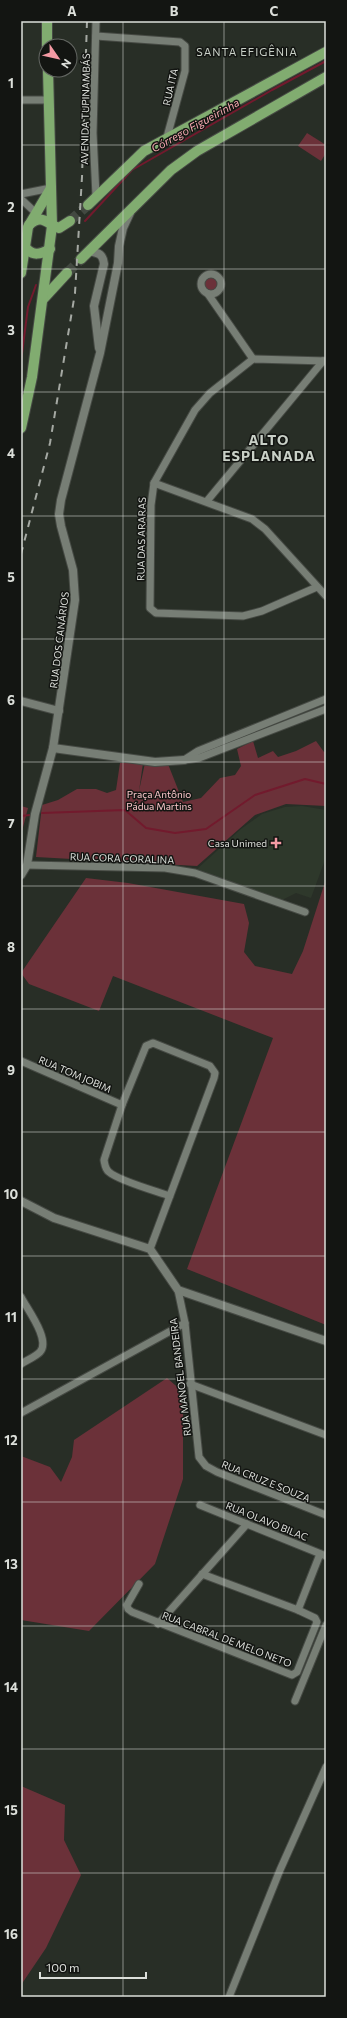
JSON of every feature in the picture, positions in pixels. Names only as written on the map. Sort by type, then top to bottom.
[{"type":"main road","points":[[47,21],[47,38]]},
{"type":"main road","points":[[88,205],[136,157],[167,138],[326,52]]},
{"type":"main road","points":[[81,259],[171,170],[197,151],[326,77]]},
{"type":"main road","points":[[21,428],[44,298],[52,226],[48,78]]},
{"type":"main road","points":[[21,273],[28,227],[52,188]]},
{"type":"main road","points":[[28,227],[39,220],[45,220],[52,226],[62,228],[70,221]]},
{"type":"main road","points":[[25,247],[28,251],[37,254],[50,249]]},
{"type":"main road","points":[[44,298],[67,273]]},
{"type":"street","name":"AVENIDA TUPINAMBÁS","points":[[96,21],[93,144],[96,196]]},
{"type":"street","name":"RUA ITA","points":[[96,36],[180,42],[186,48],[185,71],[167,138]]},
{"type":"street","points":[[21,100],[48,100]]},
{"type":"street","points":[[21,194],[52,188]]},
{"type":"street","points":[[21,199],[36,213]]},
{"type":"street","name":"RUA DOS CANÁRIOS","points":[[27,865],[35,814],[53,748],[75,600],[73,570],[59,514],[61,500],[100,353],[118,263],[119,246],[123,228],[132,208]]},
{"type":"street","points":[[89,252],[99,253],[103,257],[104,264],[94,306],[100,353]]},
{"type":"street","points":[[208,294],[253,359],[324,361]]},
{"type":"street","name":"RUA DAS ARARAS","points":[[253,359],[201,401],[154,483],[150,505],[150,608],[153,612],[160,615],[243,616],[262,612],[317,587]]},
{"type":"street","points":[[207,502],[324,361]]},
{"type":"street","points":[[154,483],[244,514],[259,524],[326,596]]},
{"type":"street","points":[[184,760],[198,751],[326,699]]},
{"type":"street","points":[[21,700],[59,712]]},
{"type":"street","points":[[53,748],[155,762],[199,758],[326,709]]},
{"type":"street","points":[[21,875],[27,865]]},
{"type":"street","name":"RUA CORA CORALINA","points":[[27,865],[165,868],[178,870],[194,874],[305,912]]},
{"type":"street","points":[[150,1249],[170,1196],[214,1078],[213,1069],[203,1063],[153,1043],[149,1043],[146,1046],[122,1105],[104,1160],[107,1171],[118,1177],[170,1196]]},
{"type":"street","name":"RUA TOM JOBIM","points":[[21,1061],[122,1105]]},
{"type":"street","points":[[21,1201],[54,1218],[150,1249],[178,1290],[326,1341]]},
{"type":"street","name":"RUA MANOEL BANDEIRA","points":[[178,1290],[184,1323],[190,1384],[199,1457],[201,1462]]},
{"type":"street","points":[[21,1297],[41,1333],[44,1342],[40,1353],[21,1364]]},
{"type":"street","points":[[21,1413],[184,1323]]},
{"type":"street","points":[[190,1384],[326,1435]]},
{"type":"street","name":"RUA CRUZ E SOUZA","points":[[201,1462],[216,1472],[326,1515]]},
{"type":"street","name":"RUA OLAVO BILAC","points":[[200,1505],[323,1555]]},
{"type":"street","points":[[158,1624],[247,1524]]},
{"type":"street","points":[[202,1574],[298,1610],[323,1555]]},
{"type":"street","name":"RUA CABRAL DE MELO NETO","points":[[139,1584],[130,1597],[127,1605],[128,1609],[158,1624],[294,1675],[297,1672],[317,1622],[315,1618],[298,1610]]},
{"type":"street","points":[[295,1701],[326,1625]]},
{"type":"street","points":[[229,1997],[280,1870],[326,1768]]},
{"type":"shaded area","name":"Casa Unimed","points":[[302,806],[326,810],[326,857],[311,898],[296,893],[282,900],[197,869],[241,829],[262,814],[285,807]]},
{"type":"green space","points":[[307,133],[326,145],[326,153],[321,161],[298,146]]},
{"type":"green space","points":[[212,275],[218,278],[221,284],[218,290],[212,293],[206,290],[203,284],[206,278]]},
{"type":"green space","name":"Praça Antônio Pádua Martins","points":[[253,741],[258,758],[273,751],[278,757],[296,751],[316,741],[324,752],[326,751],[326,806],[286,804],[255,815],[197,866],[36,857],[42,805],[58,800],[77,789],[96,789],[107,793],[116,790],[120,763],[143,763],[139,791],[145,763],[168,764],[183,802],[201,798],[220,778],[235,775],[241,766],[237,749]]},
{"type":"green space","points":[[21,806],[28,808],[21,835]]},
{"type":"green space","points":[[86,878],[128,883],[244,904],[249,923],[244,952],[255,966],[292,974],[303,951],[326,879],[326,1325],[187,1269],[273,1038],[113,976],[99,1011],[29,984],[21,973]]},
{"type":"green space","points":[[167,1378],[183,1392],[183,1479],[155,1564],[89,1631],[21,1620],[21,1456],[50,1467],[61,1482],[72,1457],[74,1440]]},
{"type":"green space","points":[[21,1786],[65,1805],[64,1840],[81,1875],[46,1948],[21,1985]]},
{"type":"waterway","name":"Córrego Figueirinha","points":[[85,221],[132,170],[326,61]]},
{"type":"waterway","name":"Córrego Figueirinha","points":[[21,361],[28,307],[36,285]]},
{"type":"waterway","points":[[42,813],[125,810],[146,828],[175,833],[206,829],[255,795],[305,779],[326,784]]},
{"type":"waterway","points":[[21,816],[30,815]]},
{"type":"tunnel","points":[[70,221],[88,205]]},
{"type":"tunnel","points":[[67,273],[81,259]]},
{"type":"railway","points":[[21,554],[50,443],[75,293],[82,177],[87,21]]},
{"type":"place","name":"Casa Unimed","points":[[276,843]]},
{"type":"district","name":"SANTA EFIGÊNIA","points":[[247,51]]},
{"type":"district","name":"ALTO ESPLANADA","points":[[269,448]]}]
